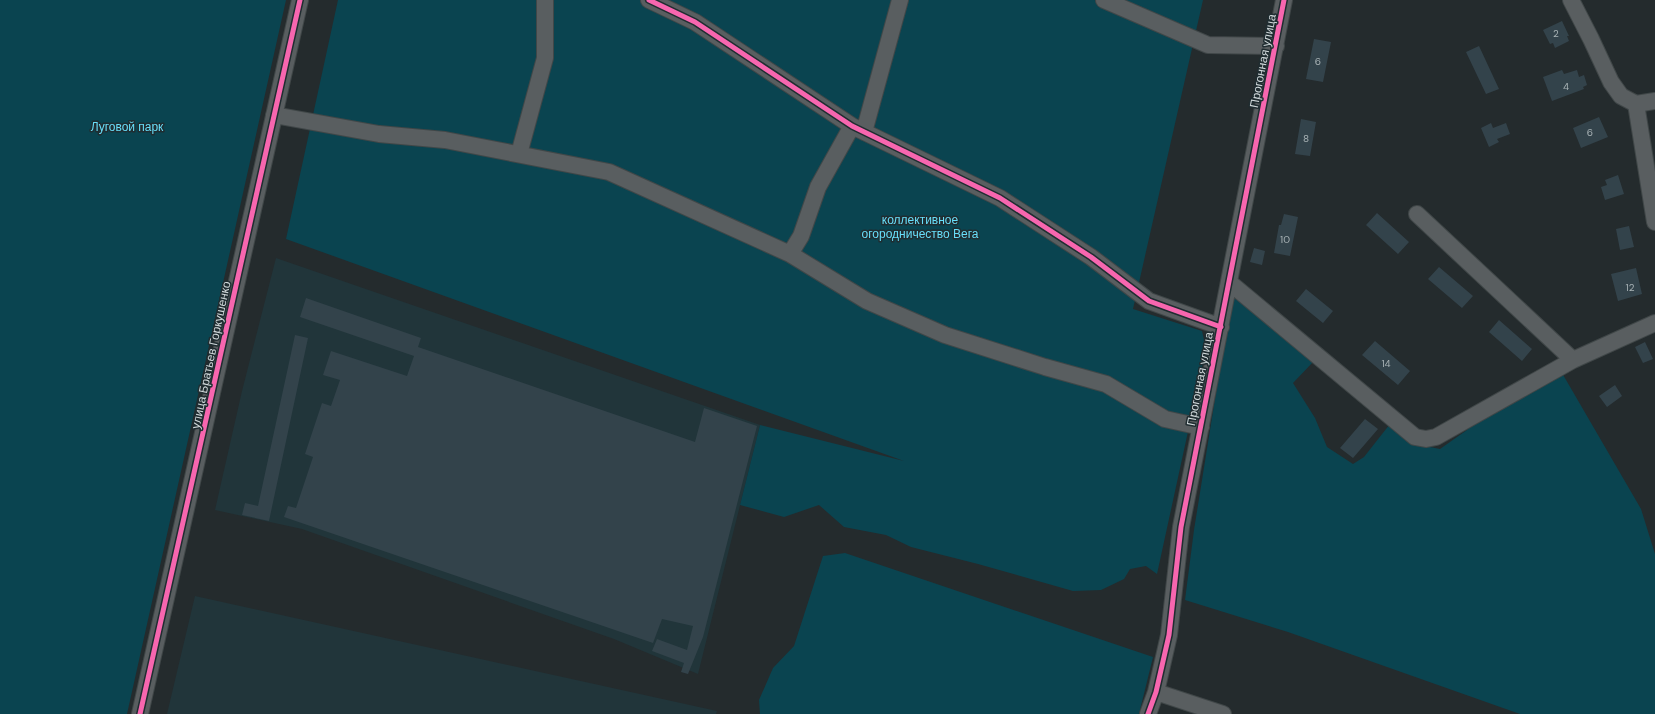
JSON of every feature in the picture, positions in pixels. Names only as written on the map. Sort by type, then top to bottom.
[{"type":"street","name":"улица Братьев Горкушенко","points":[[140,714],[300,0]]},
{"type":"street","points":[[519,154],[545,58],[545,0]]},
{"type":"street","points":[[649,0],[695,22],[858,129],[1000,198],[1091,257],[1149,301],[1220,327]]},
{"type":"street","points":[[790,254],[801,236],[818,187],[858,129],[900,0]]},
{"type":"street","points":[[1104,0],[1208,45],[1276,46]]},
{"type":"street","name":"Прогонная улица","points":[[1148,714],[1156,692],[1169,635],[1181,527],[1230,283],[1284,0]]},
{"type":"street","points":[[1571,0],[1611,82],[1621,96],[1636,104],[1655,101]]},
{"type":"street","points":[[1636,104],[1655,222]]},
{"type":"street","points":[[274,115],[378,134],[445,140],[609,172],[790,254],[867,301],[945,334],[1045,367],[1106,384],[1165,419],[1201,427]]},
{"type":"street","points":[[1417,214],[1573,360]]},
{"type":"street","points":[[1230,283],[1415,438],[1426,439],[1436,437],[1573,360],[1655,323]]},
{"type":"street","points":[[1156,692],[1223,714]]},
{"type":"shaded area","points":[[276,258],[760,425],[698,674],[614,639],[302,529],[215,510],[242,391]]},
{"type":"shaded area","points":[[195,596],[717,711],[716,714],[167,714]]},
{"type":"green space","name":"Луговой парк","points":[[0,0],[286,0],[127,714],[0,714]]},
{"type":"green space","name":"коллективное огородничество Вега","points":[[338,0],[1203,0],[1133,309],[1202,331],[1204,340],[1204,358],[1157,574],[1146,566],[1130,569],[1124,579],[1101,590],[1073,591],[911,547],[886,535],[844,527],[819,505],[784,517],[740,505],[760,425],[904,461],[286,239]]},
{"type":"green space","points":[[1232,293],[1314,361],[1293,383],[1315,418],[1327,447],[1353,464],[1364,457],[1390,424],[1420,445],[1440,449],[1467,430],[1475,419],[1562,373],[1641,509],[1655,554],[1655,714],[1520,714],[1288,632],[1185,600],[1194,530]]},
{"type":"green space","points":[[845,553],[1153,657],[1139,714],[760,714],[759,700],[773,668],[794,646],[823,556]]},
{"type":"building","points":[[1562,21],[1569,36],[1567,36],[1569,41],[1555,48],[1553,43],[1550,44],[1543,30]]},
{"type":"building","points":[[1314,39],[1331,42],[1323,82],[1306,79]]},
{"type":"building","points":[[1479,46],[1499,89],[1486,94],[1466,52]]},
{"type":"building","points":[[1562,70],[1564,74],[1577,70],[1579,77],[1584,75],[1587,85],[1583,87],[1584,89],[1552,101],[1543,77]]},
{"type":"building","points":[[1599,117],[1608,137],[1581,148],[1573,128]]},
{"type":"building","points":[[1301,119],[1316,122],[1310,156],[1295,154]]},
{"type":"building","points":[[1491,123],[1493,128],[1506,123],[1510,134],[1497,139],[1499,142],[1489,147],[1481,128]]},
{"type":"building","points":[[1618,175],[1624,194],[1605,200],[1601,187],[1607,185],[1605,180]]},
{"type":"building","points":[[1377,213],[1409,242],[1398,254],[1366,225]]},
{"type":"building","points":[[1284,214],[1298,217],[1290,256],[1274,253],[1279,225],[1281,225]]},
{"type":"building","points":[[1629,226],[1634,247],[1620,250],[1616,229]]},
{"type":"building","points":[[1254,248],[1265,251],[1262,265],[1250,262]]},
{"type":"building","points":[[1439,267],[1473,296],[1462,308],[1428,279]]},
{"type":"building","points":[[1636,268],[1642,294],[1618,301],[1611,274]]},
{"type":"building","points":[[1306,289],[1333,311],[1323,323],[1296,301]]},
{"type":"building","points":[[306,298],[421,338],[418,347],[695,442],[704,408],[757,426],[703,637],[688,674],[681,672],[684,663],[652,651],[657,639],[687,650],[693,626],[662,619],[653,643],[284,517],[288,506],[296,508],[313,457],[305,454],[322,403],[331,406],[340,380],[323,375],[331,351],[407,376],[414,356],[300,317]]},
{"type":"building","points":[[1499,320],[1532,349],[1522,361],[1489,332]]},
{"type":"building","points":[[295,335],[308,338],[269,521],[242,515],[245,503],[258,506]]},
{"type":"building","points":[[1375,341],[1410,371],[1398,385],[1362,355]]},
{"type":"building","points":[[1645,342],[1653,359],[1643,363],[1635,347]]},
{"type":"building","points":[[1615,385],[1622,396],[1607,407],[1599,396]]},
{"type":"building","points":[[1365,419],[1378,429],[1353,458],[1340,448]]},
{"type":"cycle path","points":[[140,714],[300,0]]},
{"type":"cycle path","points":[[649,0],[695,22],[852,126],[1000,198],[1091,257],[1149,301],[1221,327]]},
{"type":"cycle path","points":[[1148,714],[1156,692],[1169,635],[1181,527],[1284,0]]}]
